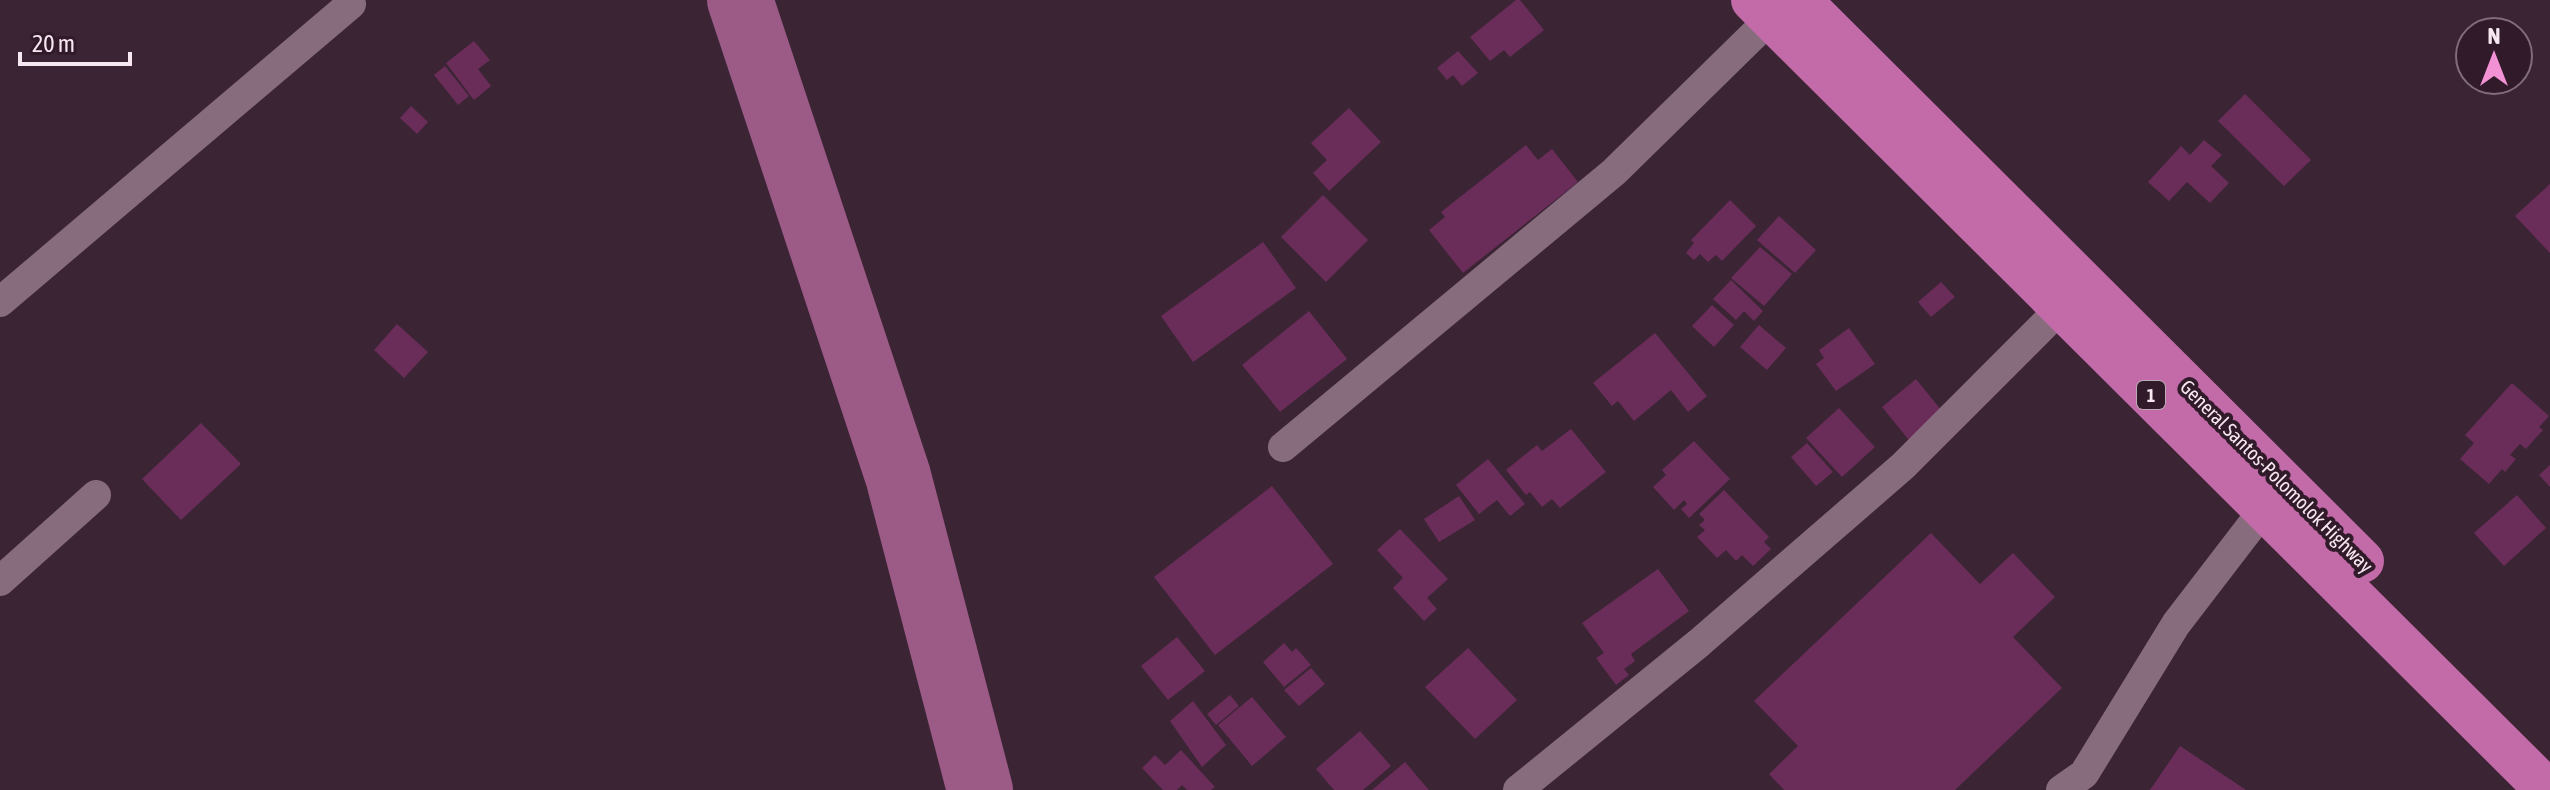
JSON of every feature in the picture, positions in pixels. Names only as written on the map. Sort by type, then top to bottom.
[{"type":"highway","name":"1","points":[[1774,6],[2062,307],[2547,790]]},
{"type":"highway","name":"General Santos-Polomolok Highway","points":[[1774,6],[2550,750]]},
{"type":"street","points":[[0,302],[351,4]]},
{"type":"street","points":[[1283,447],[1614,172],[1774,6]]},
{"type":"street","points":[[1518,790],[1699,643],[1903,466],[2062,307]]},
{"type":"street","points":[[0,581],[96,495]]},
{"type":"street","points":[[2061,790],[2084,774],[2176,624],[2265,508]]},
{"type":"building","points":[[1520,0],[1544,30],[1510,57],[1504,50],[1490,61],[1470,37]]},
{"type":"building","points":[[474,41],[490,60],[478,69],[491,86],[474,100],[446,63]]},
{"type":"building","points":[[1458,51],[1478,73],[1462,86],[1453,75],[1447,80],[1437,68]]},
{"type":"building","points":[[445,66],[469,96],[458,105],[434,75]]},
{"type":"building","points":[[2245,94],[2311,160],[2284,186],[2218,121]]},
{"type":"building","points":[[411,106],[428,122],[417,134],[400,118]]},
{"type":"building","points":[[1349,108],[1381,142],[1329,191],[1313,173],[1327,160],[1311,143]]},
{"type":"building","points":[[2204,140],[2222,155],[2211,166],[2229,183],[2210,203],[2187,182],[2169,201],[2148,182],[2181,146],[2190,155]]},
{"type":"building","points":[[1526,145],[1538,160],[1552,149],[1578,182],[1463,273],[1429,230],[1445,217],[1441,212]]},
{"type":"building","points":[[2550,184],[2550,253],[2515,216]]},
{"type":"building","points":[[1323,195],[1368,240],[1326,282],[1281,237]]},
{"type":"building","points":[[1730,200],[1756,226],[1722,261],[1716,255],[1708,262],[1700,254],[1694,260],[1686,253],[1694,243],[1691,240]]},
{"type":"building","points":[[1779,216],[1816,250],[1795,273],[1757,240]]},
{"type":"building","points":[[1263,242],[1296,288],[1193,362],[1161,316]]},
{"type":"building","points":[[1760,247],[1792,274],[1764,306],[1731,278]]},
{"type":"building","points":[[1731,280],[1763,311],[1754,321],[1744,311],[1736,320],[1713,299]]},
{"type":"building","points":[[1941,282],[1955,297],[1931,317],[1918,302]]},
{"type":"building","points":[[1712,305],[1734,325],[1714,347],[1692,326]]},
{"type":"building","points":[[1309,311],[1347,359],[1280,412],[1242,365]]},
{"type":"building","points":[[397,324],[428,352],[404,378],[374,350]]},
{"type":"building","points":[[1759,325],[1786,348],[1767,370],[1740,347]]},
{"type":"building","points":[[1849,328],[1875,364],[1836,391],[1816,364],[1824,358],[1819,350]]},
{"type":"building","points":[[1655,333],[1707,396],[1688,412],[1671,390],[1634,421],[1618,401],[1612,406],[1593,383]]},
{"type":"building","points":[[1916,379],[1946,416],[1912,444],[1882,407]]},
{"type":"building","points":[[2512,383],[2549,416],[2539,427],[2543,430],[2526,449],[2520,444],[2510,455],[2516,459],[2489,484],[2460,459],[2474,443],[2465,435]]},
{"type":"building","points":[[1839,408],[1875,447],[1842,477],[1806,438]]},
{"type":"building","points":[[201,423],[241,464],[181,520],[142,479]]},
{"type":"building","points":[[1571,429],[1606,472],[1560,508],[1552,499],[1542,507],[1530,492],[1526,495],[1506,470],[1537,445],[1542,451]]},
{"type":"building","points":[[1694,441],[1730,479],[1689,518],[1681,509],[1687,504],[1684,500],[1674,510],[1653,487],[1666,475],[1662,470]]},
{"type":"building","points":[[1807,443],[1833,472],[1816,486],[1791,457]]},
{"type":"building","points":[[1488,459],[1525,504],[1510,516],[1497,500],[1479,514],[1456,485]]},
{"type":"building","points":[[2550,465],[2550,487],[2539,475]]},
{"type":"building","points":[[1272,486],[1333,564],[1215,655],[1154,577]]},
{"type":"building","points":[[1724,490],[1769,537],[1764,542],[1771,549],[1753,566],[1742,555],[1736,561],[1726,550],[1717,558],[1697,537],[1705,530],[1699,525],[1705,520],[1699,514]]},
{"type":"building","points":[[2517,495],[2546,528],[2504,566],[2474,533]]},
{"type":"building","points":[[1459,496],[1475,520],[1439,542],[1424,519]]},
{"type":"building","points":[[1400,529],[1448,579],[1427,598],[1437,609],[1424,621],[1393,588],[1403,578],[1377,550]]},
{"type":"building","points":[[1931,533],[1980,584],[2013,553],[2055,597],[2013,637],[2062,688],[1955,790],[1784,790],[1769,774],[1798,746],[1754,701]]},
{"type":"building","points":[[1658,569],[1689,611],[1631,654],[1635,661],[1624,669],[1629,675],[1616,685],[1596,658],[1604,653],[1582,623]]},
{"type":"building","points":[[1177,637],[1205,671],[1168,700],[1141,666]]},
{"type":"building","points":[[1284,643],[1292,652],[1296,648],[1311,665],[1284,687],[1263,662]]},
{"type":"building","points":[[1468,648],[1517,700],[1475,739],[1425,687]]},
{"type":"building","points":[[1311,668],[1325,684],[1299,706],[1284,690]]},
{"type":"building","points":[[1230,695],[1239,706],[1216,725],[1207,714]]},
{"type":"building","points":[[1252,697],[1286,737],[1252,766],[1218,725]]},
{"type":"building","points":[[1193,701],[1226,745],[1202,767],[1170,721]]},
{"type":"building","points":[[1360,731],[1391,766],[1363,790],[1334,790],[1316,769]]},
{"type":"building","points":[[2180,746],[2246,790],[2150,790]]},
{"type":"building","points":[[1181,750],[1215,787],[1211,790],[1187,790],[1182,785],[1177,790],[1163,790],[1142,768],[1155,755],[1165,765]]},
{"type":"building","points":[[1405,762],[1429,790],[1372,790]]},
{"type":"waterway","points":[[740,0],[898,476],[980,790]]}]
